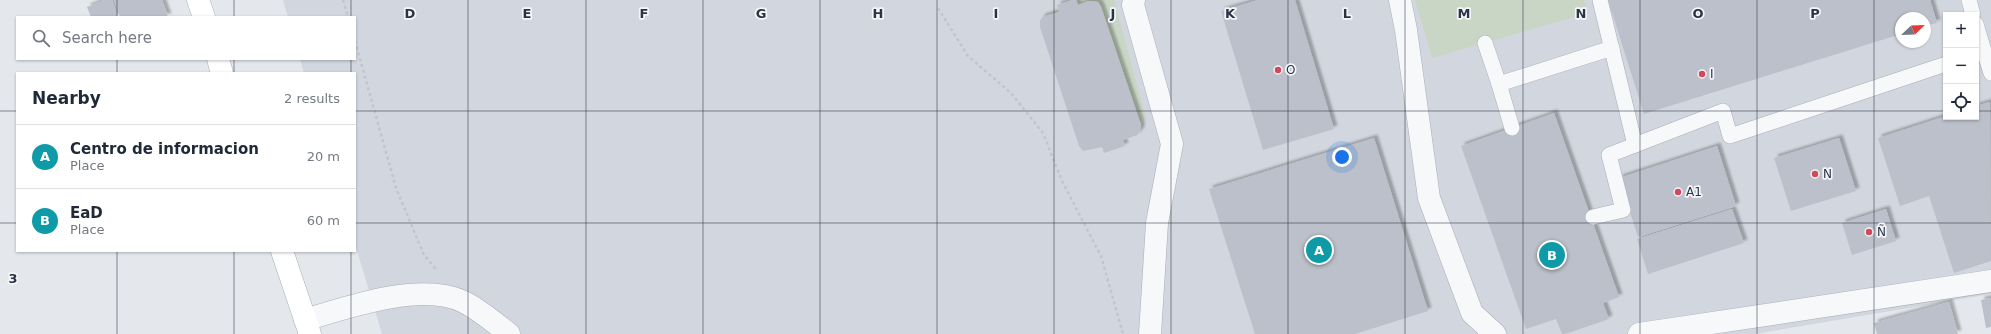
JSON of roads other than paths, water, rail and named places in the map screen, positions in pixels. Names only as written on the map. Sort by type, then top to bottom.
[{"type":"main road","points":[[198,0],[204,16]]},
{"type":"main road","points":[[218,60],[222,72]]},
{"type":"main road","points":[[282,252],[308,327]]},
{"type":"street","points":[[1134,0],[1133,5],[1172,144],[1157,223],[1150,334]]},
{"type":"street","points":[[1400,0],[1406,30],[1429,198],[1472,312],[1496,334]]},
{"type":"street","points":[[1639,334],[1991,281]]},
{"type":"street","points":[[308,327],[348,306],[399,296],[432,294],[463,302],[509,334]]},
{"type":"lane","points":[[1600,0],[1635,145]]},
{"type":"lane","points":[[1969,0],[1972,12]]},
{"type":"lane","points":[[1485,43],[1512,128]]},
{"type":"lane","points":[[1499,84],[1612,48]]},
{"type":"lane","points":[[1980,52],[1991,73]]},
{"type":"lane","points":[[1593,217],[1623,210],[1609,155],[1723,111],[1730,136],[1943,65]]},
{"type":"place","name":"O","points":[[1278,70]]},
{"type":"place","name":"I","points":[[1702,74]]},
{"type":"place","name":"N","points":[[1815,174]]},
{"type":"place","name":"A1","points":[[1678,192]]},
{"type":"place","name":"Ñ","points":[[1869,232]]},
{"type":"place","name":"Centro de informacion","points":[[1319,250]]},
{"type":"place","name":"EaD","points":[[1552,255]]}]
